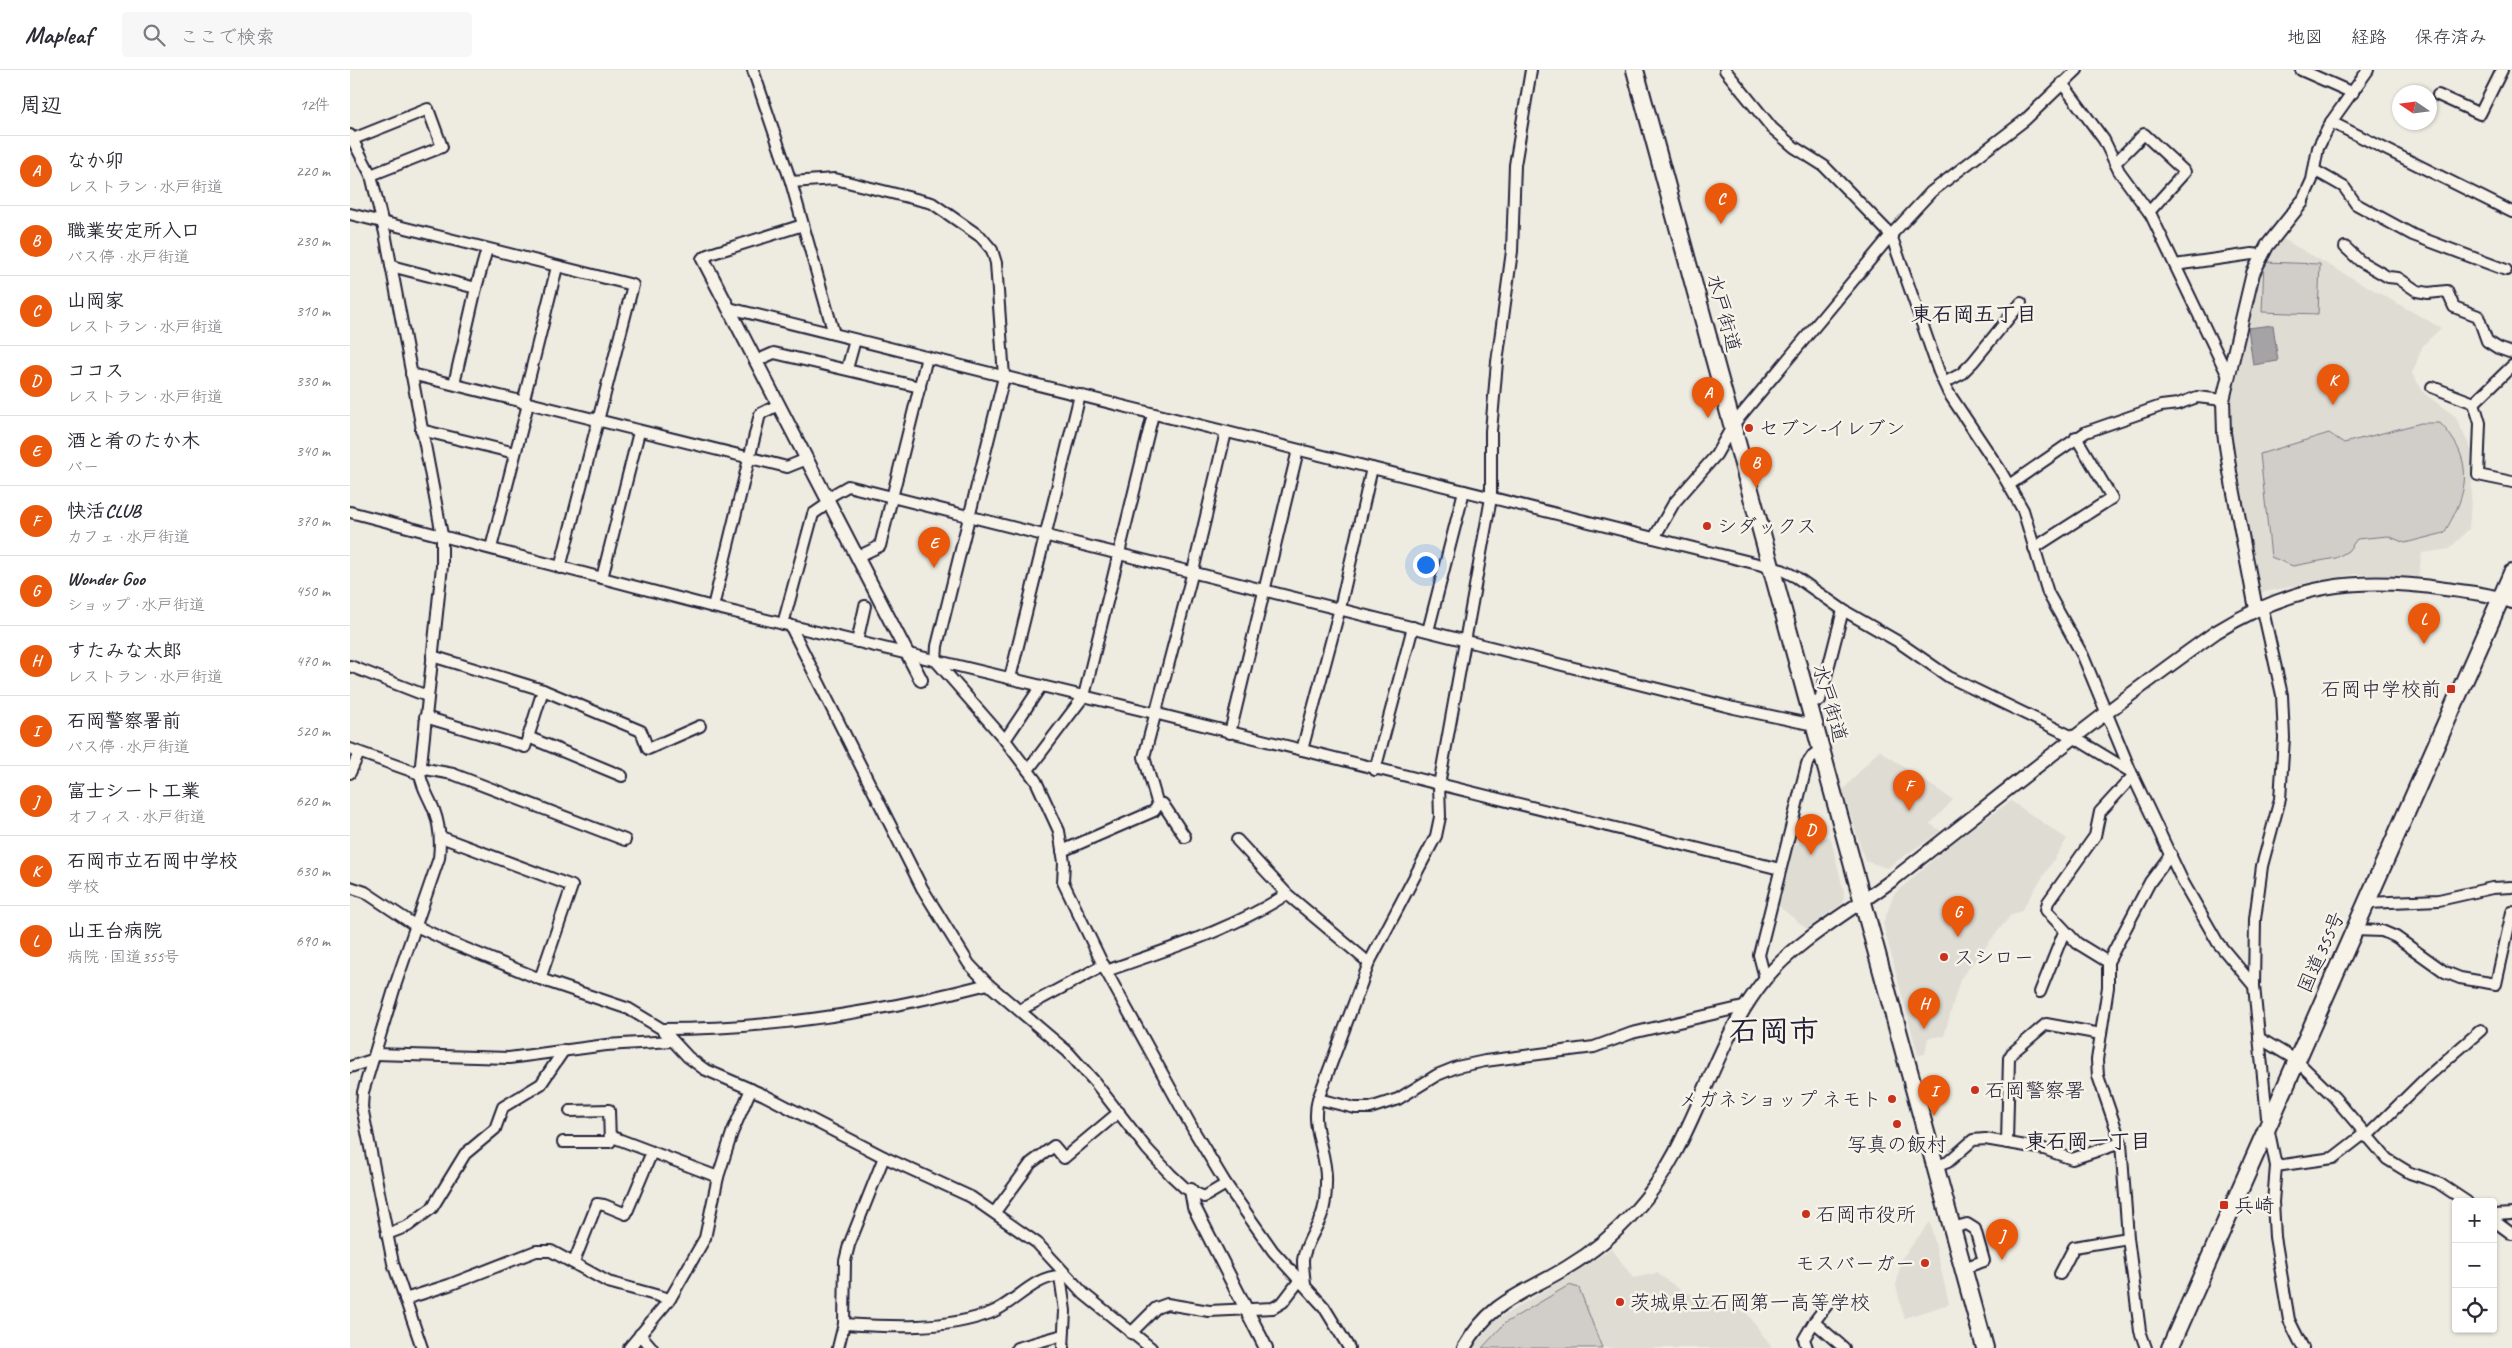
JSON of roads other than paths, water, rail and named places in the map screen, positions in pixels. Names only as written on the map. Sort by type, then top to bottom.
[{"type":"highway","name":"水戸街道","points":[[1635,70],[1985,1348]]},
{"type":"highway","name":"国道355号","points":[[2170,1348],[2354,930],[2506,600],[2512,573]]},
{"type":"street","points":[[753,70],[791,182],[834,334]]},
{"type":"street","points":[[1131,1334],[1156,1308],[1167,1304],[1209,1311],[1273,1308],[1283,1302],[1302,1282],[1303,1261],[1306,1249],[1321,1217],[1326,1195],[1326,1166],[1314,1113],[1318,1099],[1369,963],[1436,836],[1440,817],[1439,785],[1491,498],[1491,431],[1497,362],[1512,252],[1514,165],[1531,70]]},
{"type":"street","points":[[1724,70],[1772,128],[1794,146],[1824,166],[1891,235],[1944,383],[2009,485],[2028,521],[2048,594],[2083,656],[2132,774],[2171,854],[2182,882],[2218,943],[2254,986]]},
{"type":"street","points":[[1654,538],[1674,503],[1716,456],[1733,425],[1891,235],[1931,192],[2025,120],[2076,70]]},
{"type":"street","points":[[2301,70],[2353,93]]},
{"type":"street","points":[[2303,1348],[2289,1320],[2275,1237],[2273,1202],[2276,1166],[2268,1127],[2254,986],[2255,919],[2261,874],[2280,799],[2284,738],[2282,695],[2259,608],[2224,433],[2223,400],[2248,291],[2261,255],[2302,202],[2308,191],[2314,170],[2316,152],[2331,122],[2368,70]]},
{"type":"street","points":[[2438,95],[2480,114],[2502,70]]},
{"type":"street","points":[[2062,83],[2104,140],[2115,163],[2149,212],[2228,376]]},
{"type":"street","points":[[371,175],[442,147],[428,109],[351,137],[371,175],[382,222],[442,535],[442,566],[420,770],[422,786],[434,810],[441,837],[439,858],[363,1092],[362,1107],[393,1263],[422,1348]]},
{"type":"street","points":[[2331,122],[2512,212]]},
{"type":"street","points":[[2115,163],[2144,134],[2185,172],[2149,212]]},
{"type":"street","points":[[2314,170],[2344,188],[2356,204],[2413,235],[2506,270]]},
{"type":"street","points":[[791,182],[835,179],[932,203],[981,238],[992,250],[996,264],[1004,377],[968,516],[936,661],[1005,740],[1036,781],[1059,831],[1063,882],[1105,968],[1194,1132],[1226,1184],[1273,1251],[1324,1306],[1349,1348]]},
{"type":"street","points":[[350,214],[633,285],[560,568]]},
{"type":"street","points":[[804,225],[710,254],[703,259],[921,680]]},
{"type":"street","points":[[2345,247],[2360,261],[2388,277],[2398,278],[2417,290],[2428,293],[2447,291],[2454,307],[2478,316],[2487,341],[2498,348],[2512,353]]},
{"type":"street","points":[[454,384],[487,249]]},
{"type":"street","points":[[2175,265],[2252,254],[2261,255]]},
{"type":"street","points":[[391,266],[476,288]]},
{"type":"street","points":[[491,548],[515,453],[556,266]]},
{"type":"street","points":[[1944,383],[1960,374],[1972,362],[2021,303]]},
{"type":"street","points":[[729,308],[1771,567],[1796,577],[1843,610],[1897,641],[1949,677],[2075,738],[2132,774]]},
{"type":"street","points":[[848,370],[855,340]]},
{"type":"street","points":[[756,361],[774,353],[920,388]]},
{"type":"street","points":[[858,557],[880,546],[927,358]]},
{"type":"street","points":[[2474,403],[2512,366]]},
{"type":"street","points":[[411,374],[639,432],[787,467],[807,459]]},
{"type":"street","points":[[2432,387],[2474,403]]},
{"type":"street","points":[[1010,678],[1080,396]]},
{"type":"street","points":[[2009,485],[2076,437],[2161,406],[2178,404],[2197,397],[2223,400]]},
{"type":"street","points":[[2474,403],[2480,423],[2478,475],[2512,482]]},
{"type":"street","points":[[713,607],[760,414],[778,405]]},
{"type":"street","points":[[1028,770],[1084,696],[1153,414]]},
{"type":"street","points":[[421,430],[515,453]]},
{"type":"street","points":[[602,578],[639,432]]},
{"type":"street","points":[[1158,805],[1144,757],[1154,713],[1193,571],[1226,432]]},
{"type":"street","points":[[2034,548],[2112,498],[2076,437]]},
{"type":"street","points":[[1230,733],[1298,450]]},
{"type":"street","points":[[1302,750],[1340,608],[1372,468]]},
{"type":"street","points":[[1226,1184],[1204,1197],[1178,1181],[1147,1149],[1068,1052],[988,984],[969,964],[922,888],[787,624],[813,514],[828,501],[848,486],[1266,589],[1428,632],[1734,708],[1814,725]]},
{"type":"street","points":[[1428,632],[1464,491]]},
{"type":"street","points":[[350,512],[713,607],[1154,713],[1375,770],[1780,869]]},
{"type":"street","points":[[1464,1348],[1473,1332],[1502,1302],[1588,1254],[1609,1238],[1637,1210],[1656,1185],[1676,1152],[1744,1007],[1765,978],[1796,948],[1864,901],[2216,632],[2259,608],[2295,593],[2316,588],[2385,582],[2506,600]]},
{"type":"street","points":[[857,642],[865,606]]},
{"type":"street","points":[[1807,702],[1820,700],[1843,610]]},
{"type":"street","points":[[1375,770],[1413,627]]},
{"type":"street","points":[[432,656],[543,690],[641,731],[648,749],[700,726]]},
{"type":"street","points":[[350,666],[427,696]]},
{"type":"street","points":[[1005,740],[1041,686]]},
{"type":"street","points":[[425,717],[525,747],[543,690]]},
{"type":"street","points":[[528,737],[622,776]]},
{"type":"street","points":[[1765,978],[1759,956],[1780,869],[1807,764],[1813,755],[1821,750]]},
{"type":"street","points":[[350,773],[355,751],[420,770],[453,774],[625,840]]},
{"type":"street","points":[[2108,962],[2077,944],[2064,932],[2046,910],[2048,902],[2095,836],[2100,812],[2132,774]]},
{"type":"street","points":[[1062,851],[1154,811],[1158,805],[1164,804],[1185,836]]},
{"type":"street","points":[[441,837],[572,886],[540,979]]},
{"type":"street","points":[[1237,840],[1287,894],[1369,963]]},
{"type":"street","points":[[2146,1348],[2140,1331],[2128,1238],[2121,1143],[2098,1076],[2097,1060],[2108,987],[2108,962],[2150,882],[2171,854]]},
{"type":"street","points":[[350,887],[365,892],[416,926],[484,957],[540,979],[629,1009],[662,1029],[672,1041],[704,1069],[751,1089],[884,1157],[958,1189],[995,1212],[1036,1243],[1062,1275],[1131,1334],[1151,1348]]},
{"type":"street","points":[[2367,903],[2439,900],[2492,888],[2512,887]]},
{"type":"street","points":[[1020,1010],[1105,968],[1235,923],[1269,906],[1287,894]]},
{"type":"street","points":[[2354,930],[2382,931],[2396,937],[2445,972],[2460,978],[2496,984],[2512,912]]},
{"type":"street","points":[[2040,992],[2064,932]]},
{"type":"street","points":[[662,1029],[732,1028],[842,1015],[896,1007],[988,984]]},
{"type":"street","points":[[1318,1099],[1355,1108],[1370,1108],[1398,1099],[1437,1075],[1457,1067],[1485,1061],[1594,1047],[1632,1033],[1744,1007]]},
{"type":"street","points":[[2007,1142],[2009,1058],[2012,1053],[2046,1024],[2101,1034]]},
{"type":"street","points":[[2276,1166],[2333,1158],[2365,1135],[2481,1030]]},
{"type":"street","points":[[2259,1038],[2296,1060],[2334,1097],[2365,1135],[2388,1159],[2410,1173],[2438,1182],[2461,1198]]},
{"type":"street","points":[[350,1068],[374,1057],[510,1058],[606,1045],[672,1041]]},
{"type":"street","points":[[387,1234],[408,1226],[432,1208],[465,1154],[495,1129],[503,1107],[541,1084],[564,1050]]},
{"type":"street","points":[[629,1348],[670,1300],[705,1238],[718,1177],[732,1133],[751,1089]]},
{"type":"street","points":[[563,1142],[610,1142],[609,1110],[570,1111]]},
{"type":"street","points":[[995,1212],[1032,1163],[1054,1146],[1064,1158],[1118,1112]]},
{"type":"street","points":[[610,1136],[718,1177]]},
{"type":"street","points":[[1936,1167],[1948,1162],[1973,1140],[1985,1139],[2044,1149],[2072,1159],[2121,1143]]},
{"type":"street","points":[[574,1262],[597,1204],[626,1214],[652,1152]]},
{"type":"street","points":[[838,1348],[844,1324],[845,1261],[849,1245],[884,1157]]},
{"type":"street","points":[[1191,1190],[1194,1207],[1266,1348]]},
{"type":"street","points":[[2497,1215],[2512,1214]]},
{"type":"street","points":[[2497,1223],[2512,1234]]},
{"type":"street","points":[[1952,1228],[1967,1224],[1975,1229],[1984,1261],[1963,1268]]},
{"type":"street","points":[[2060,1274],[2074,1247],[2128,1238]]},
{"type":"street","points":[[405,1298],[449,1285],[536,1251],[551,1251],[608,1282],[670,1300]]},
{"type":"street","points":[[844,1324],[873,1326],[947,1324],[966,1320],[990,1313],[1010,1303],[1042,1280],[1051,1276],[1062,1275]]},
{"type":"street","points":[[1062,1275],[1065,1312],[1063,1348]]},
{"type":"street","points":[[1807,1348],[1804,1339],[1827,1305]]},
{"type":"street","points":[[1814,1322],[1844,1348]]},
{"type":"street","points":[[640,1334],[652,1348]]},
{"type":"street","points":[[1017,1348],[1064,1335]]},
{"type":"place","name":"山岡家","points":[[1721,224]]},
{"type":"place","name":"石岡市立石岡中学校","points":[[2333,405]]},
{"type":"place","name":"なか卯","points":[[1708,418]]},
{"type":"place","name":"セブン-イレブン","points":[[1749,428]]},
{"type":"place","name":"職業安定所入口","points":[[1756,488]]},
{"type":"place","name":"シダックス","points":[[1707,526]]},
{"type":"place","name":"酒と肴のたか木","points":[[934,568]]},
{"type":"place","name":"山王台病院","points":[[2424,644]]},
{"type":"place","name":"石岡中学校前","points":[[2451,689]]},
{"type":"place","name":"快活CLUB","points":[[1909,811]]},
{"type":"place","name":"ココス","points":[[1811,855]]},
{"type":"place","name":"Wonder Goo","points":[[1958,937]]},
{"type":"place","name":"スシロー","points":[[1944,957]]},
{"type":"place","name":"すたみな太郎","points":[[1924,1029]]},
{"type":"place","name":"石岡警察署","points":[[1975,1090]]},
{"type":"place","name":"メガネショップ ネモト","points":[[1892,1099]]},
{"type":"place","name":"石岡警察署前","points":[[1934,1116]]},
{"type":"place","name":"写真の飯村","points":[[1897,1124]]},
{"type":"place","name":"兵崎","points":[[2224,1205]]},
{"type":"place","name":"石岡市役所","points":[[1806,1214]]},
{"type":"place","name":"富士シート工業","points":[[2002,1260]]},
{"type":"place","name":"モスバーガー","points":[[1925,1263]]},
{"type":"place","name":"茨城県立石岡第一高等学校","points":[[1620,1302]]},
{"type":"district","name":"東石岡五丁目","points":[[1974,314]]},
{"type":"district","name":"石岡市","points":[[1774,1031]]},
{"type":"district","name":"東石岡一丁目","points":[[2088,1141]]}]
